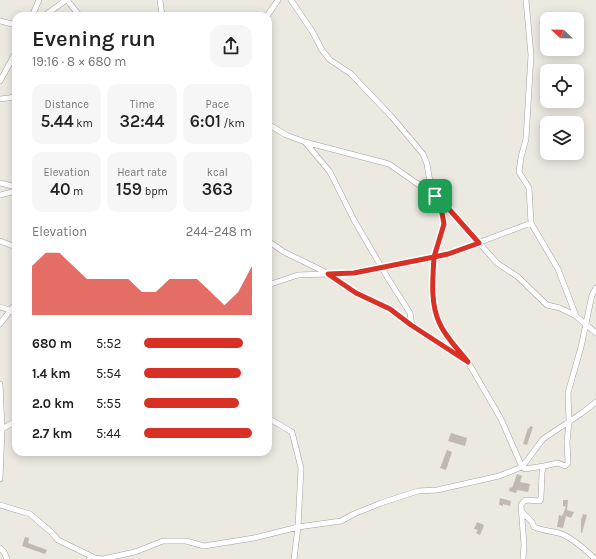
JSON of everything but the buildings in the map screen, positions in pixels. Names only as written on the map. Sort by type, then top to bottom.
[{"type":"street","points":[[34,12],[39,0]]},
{"type":"street","points":[[50,12],[67,0],[77,12]]},
{"type":"street","points":[[160,0],[162,12]]},
{"type":"street","points":[[270,12],[278,0]]},
{"type":"street","points":[[291,0],[312,30],[322,50],[330,60],[350,73],[423,154],[428,164],[432,188],[442,213],[444,224],[434,257],[435,307],[438,322],[445,334],[468,362],[501,419],[522,467],[526,469],[558,462],[565,466],[568,463],[566,442],[569,422],[568,393],[592,295],[596,288]]},
{"type":"street","points":[[526,0],[531,55],[526,139],[519,172],[529,188],[531,223],[558,269],[576,316]]},
{"type":"street","points":[[0,21],[12,23]]},
{"type":"street","points":[[0,81],[12,59]]},
{"type":"street","points":[[0,99],[12,98]]},
{"type":"street","points":[[272,126],[286,135],[305,142],[389,164],[435,196],[448,208],[497,263],[518,277],[547,305],[560,308],[576,316],[596,333]]},
{"type":"street","points":[[305,142],[330,172],[354,220],[410,313],[412,326]]},
{"type":"street","points":[[0,183],[12,187]]},
{"type":"street","points":[[0,195],[12,192]]},
{"type":"street","points":[[272,284],[298,275],[354,273],[448,254],[531,223]]},
{"type":"street","points":[[0,241],[12,245]]},
{"type":"street","points":[[272,244],[284,252],[310,263],[356,293],[390,309],[412,326],[468,362]]},
{"type":"street","points":[[0,307],[12,311]]},
{"type":"street","points":[[0,324],[12,307]]},
{"type":"street","points":[[0,384],[0,479]]},
{"type":"street","points":[[89,559],[103,559],[135,552],[163,541],[186,542],[204,546],[254,538],[298,527],[341,521],[381,503],[418,491],[437,490],[490,479],[522,467],[543,439],[596,402]]},
{"type":"street","points":[[272,420],[292,432],[301,468],[298,527],[294,559]]},
{"type":"street","points":[[1,429],[12,423]]},
{"type":"street","points":[[523,559],[523,513],[521,505],[525,500],[540,501],[542,472],[544,466]]},
{"type":"street","points":[[0,506],[30,514],[58,540],[95,558]]},
{"type":"street","points":[[523,513],[532,522],[534,527],[570,538],[595,559]]},
{"type":"street","points":[[0,548],[4,552],[7,559]]},
{"type":"route","points":[[435,196],[442,213],[444,224],[434,257],[354,273],[328,274],[356,293],[390,309],[411,325],[468,362],[445,334],[438,322],[435,307],[434,257],[448,254],[479,243],[448,208],[435,196]]}]
